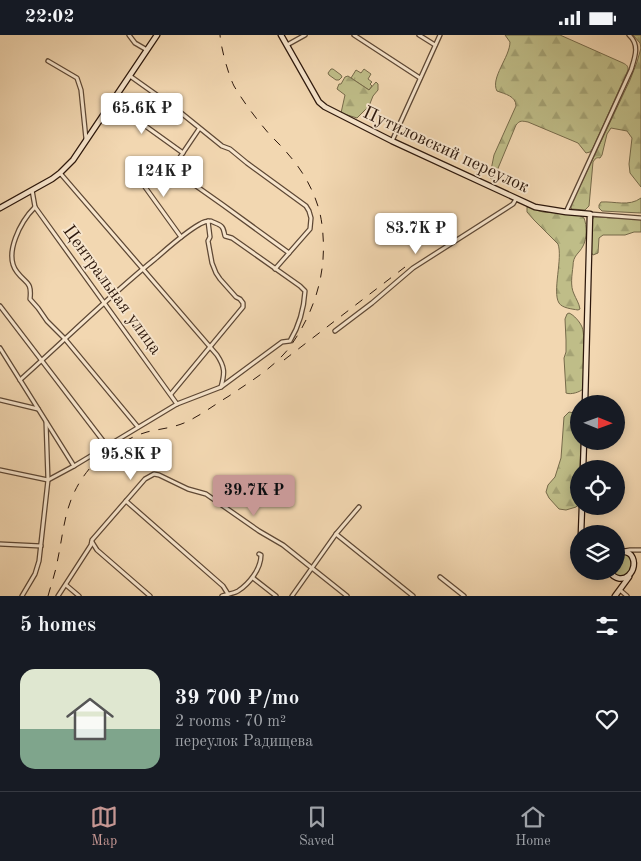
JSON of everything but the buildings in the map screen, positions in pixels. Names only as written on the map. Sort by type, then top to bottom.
[{"type":"main road","points":[[0,207],[60,173],[73,160],[157,35]]},
{"type":"main road","name":"Путиловский переулок","points":[[281,35],[319,102],[325,107],[392,141],[516,199],[541,209],[590,214]]},
{"type":"main road","points":[[585,395],[590,214]]},
{"type":"main road","points":[[625,553],[630,554],[634,559],[635,566],[633,573],[625,579]]},
{"type":"main road","points":[[615,596],[641,564]]},
{"type":"main road","points":[[616,580],[620,590]]},
{"type":"street","points":[[129,35],[135,43],[148,50]]},
{"type":"street","points":[[287,45],[305,35]]},
{"type":"street","points":[[354,35],[420,78]]},
{"type":"street","points":[[419,35],[435,45]]},
{"type":"street","points":[[392,141],[440,35]]},
{"type":"street","points":[[566,212],[631,70],[636,47],[629,35]]},
{"type":"street","points":[[48,61],[78,78],[86,139]]},
{"type":"street","points":[[130,76],[175,108],[222,146],[230,149],[306,206],[312,223],[310,229],[275,269]]},
{"type":"street","points":[[112,102],[183,153]]},
{"type":"street","points":[[199,129],[172,169],[289,253]]},
{"type":"street","points":[[132,169],[181,237]]},
{"type":"street","points":[[60,173],[221,361],[224,374],[221,387]]},
{"type":"street","name":"Центральная улица","points":[[32,190],[35,207],[177,404]]},
{"type":"street","points":[[335,331],[413,268],[513,204],[516,199]]},
{"type":"street","points":[[35,207],[16,236],[13,245],[12,263],[17,272],[28,283],[31,291],[30,299],[138,427]]},
{"type":"street","name":"Путиловский переулок","points":[[590,214],[641,218]]},
{"type":"street","points":[[171,395],[243,307],[240,299],[220,279],[212,263],[208,241],[210,237],[208,221]]},
{"type":"street","points":[[0,470],[48,480],[177,404],[221,387],[282,342],[290,341],[298,327],[305,291],[232,237],[225,236],[221,225],[211,221],[200,223],[142,269],[20,380]]},
{"type":"street","points":[[0,306],[107,446]]},
{"type":"street","points":[[0,347],[74,466]]},
{"type":"street","points":[[0,399],[38,409]]},
{"type":"street","points":[[22,596],[35,575],[39,561],[48,480],[46,422]]},
{"type":"street","points":[[58,596],[92,541],[145,479],[154,474],[188,489],[206,494],[259,531],[283,545],[347,596]]},
{"type":"street","points":[[126,501],[223,586],[227,595]]},
{"type":"street","points":[[292,596],[336,534],[359,507]]},
{"type":"street","points":[[336,534],[413,596]]},
{"type":"street","points":[[92,541],[97,549],[150,596]]},
{"type":"street","points":[[0,544],[40,545]]},
{"type":"street","points":[[625,550],[641,550]]},
{"type":"street","points":[[222,596],[236,594],[252,578],[260,562],[261,555],[259,554]]},
{"type":"street","points":[[440,577],[464,596]]},
{"type":"street","points":[[252,578],[276,596]]},
{"type":"street","points":[[66,585],[79,596]]},
{"type":"street","points":[[620,590],[627,596]]},
{"type":"green space","points":[[505,35],[560,35],[627,66],[628,70],[590,152],[586,153],[578,143],[528,122],[521,121],[516,125],[494,178],[490,178],[494,155],[516,106],[514,100],[507,94],[497,91],[496,86],[498,74],[509,48],[510,42]]},
{"type":"green space","points":[[633,35],[641,35],[641,48],[640,43]]},
{"type":"green space","points":[[641,48],[641,187],[630,173],[629,164],[632,138],[627,131],[611,128],[607,134],[602,155],[593,162],[589,206],[585,210],[572,209],[571,205],[630,80]]},
{"type":"green space","points":[[331,69],[341,75],[342,77],[339,80],[329,75],[328,73]]},
{"type":"green space","points":[[364,69],[371,74],[368,79],[372,82],[370,84],[372,86],[369,90],[351,78],[356,70],[361,73]]},
{"type":"green space","points":[[348,76],[369,90],[376,82],[378,84],[378,90],[369,106],[357,118],[341,113],[345,95],[337,89],[339,84]]},
{"type":"green space","points":[[641,198],[641,213],[602,211],[599,208],[601,202],[626,203]]},
{"type":"green space","points":[[527,207],[543,212],[575,214],[584,218],[586,228],[585,240],[573,262],[572,280],[572,288],[580,309],[567,308],[559,303],[557,298],[558,244],[527,212]]},
{"type":"green space","points":[[594,217],[641,219],[641,232],[625,235],[603,235],[599,238],[598,253],[593,255],[591,252],[592,220]]},
{"type":"green space","points":[[569,313],[577,319],[582,327],[584,348],[583,389],[570,394],[566,393],[564,358],[566,352],[565,319]]},
{"type":"green space","points":[[570,412],[570,450],[581,450],[580,460],[570,460],[570,509],[566,510],[559,509],[546,492],[548,485],[555,477],[561,458],[564,417]]},
{"type":"green space","points":[[625,554],[629,557],[633,566],[625,576]]},
{"type":"railway","points":[[48,596],[70,502],[81,479],[90,468],[102,456],[124,442],[147,432],[184,423],[201,414],[264,372],[283,355],[299,333],[312,307],[320,281],[323,239],[320,215],[314,196],[294,161],[257,119],[234,86],[225,61],[220,35]]},
{"type":"railway","points":[[284,360],[405,267]]}]
